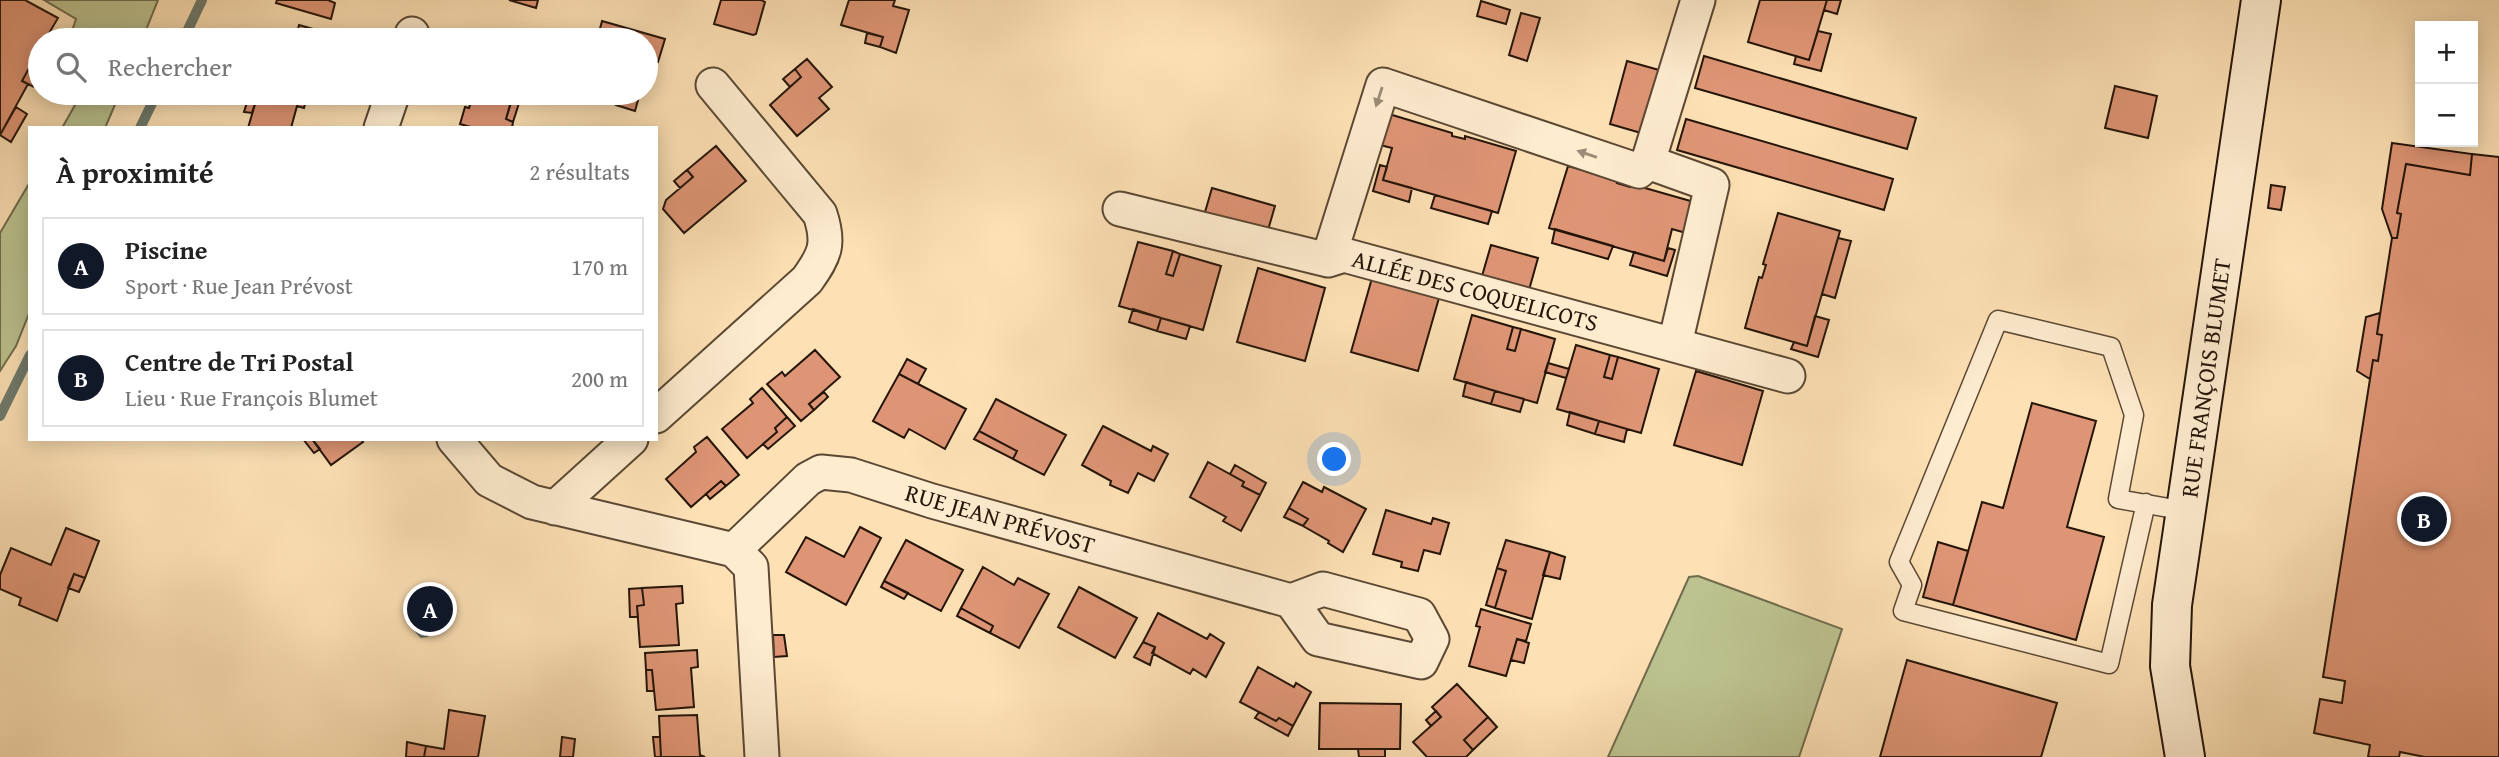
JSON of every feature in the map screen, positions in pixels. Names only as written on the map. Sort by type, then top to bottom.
[{"type":"street","points":[[1328,260],[1383,85],[1639,171],[1648,162],[1698,0]]},
{"type":"street","name":"RUE FRANÇOIS BLUMET","points":[[2185,757],[2170,666],[2172,605],[2261,0]]},
{"type":"street","points":[[658,414],[807,280],[823,257],[827,234],[820,214],[713,85]]},
{"type":"street","points":[[382,126],[389,105]]},
{"type":"street","points":[[1648,162],[1712,185],[1675,344]]},
{"type":"street","name":"ALLÉE DES COQUELICOTS","points":[[1120,209],[1328,260],[1344,255],[1788,376]]},
{"type":"street","points":[[456,441],[489,480],[532,502],[734,550],[751,567],[762,757]]},
{"type":"street","points":[[555,508],[629,441]]},
{"type":"street","name":"RUE JEAN PRÉVOST","points":[[734,550],[808,479],[821,472],[851,475],[932,501],[1291,601]]},
{"type":"lane","points":[[2146,503],[2109,664],[1903,611],[1912,585],[1899,562],[1998,320],[2111,347],[2134,415],[2118,499],[2146,503],[2186,511]]},
{"type":"green space","points":[[44,0],[158,0],[147,28],[73,28],[76,19]]},
{"type":"green space","points":[[75,105],[115,105],[106,126],[63,126]]},
{"type":"green space","points":[[28,185],[28,316],[16,346],[0,371],[0,233]]},
{"type":"green space","points":[[1698,576],[1842,629],[1799,757],[1608,757],[1689,577]]},
{"type":"water","points":[[422,590],[445,596],[437,629],[428,636],[421,637],[412,627]]},
{"type":"building","points":[[0,0],[25,0],[58,18],[52,28],[28,28],[28,70],[22,81],[28,84],[0,135]]},
{"type":"building","points":[[277,0],[328,0],[335,3],[331,19],[276,3]]},
{"type":"building","points":[[509,0],[538,0],[536,8]]},
{"type":"building","points":[[721,0],[765,2],[756,34],[714,24]]},
{"type":"building","points":[[849,0],[895,0],[893,6],[909,10],[896,53],[880,47],[883,37],[841,25]]},
{"type":"building","points":[[1760,0],[1827,0],[1809,60],[1748,42]]},
{"type":"building","points":[[1827,0],[1841,0],[1837,14],[1824,10]]},
{"type":"building","points":[[1481,1],[1510,10],[1506,24],[1477,16]]},
{"type":"building","points":[[1521,13],[1540,18],[1527,61],[1509,55]]},
{"type":"building","points":[[602,21],[626,28],[600,28]]},
{"type":"building","points":[[1818,31],[1831,34],[1821,71],[1794,64],[1796,56],[1809,60]]},
{"type":"building","points":[[867,33],[883,37],[880,47],[865,43]]},
{"type":"building","points":[[658,37],[665,39],[658,62]]},
{"type":"building","points":[[1704,56],[1916,118],[1907,149],[1695,88]]},
{"type":"building","points":[[807,59],[832,87],[819,98],[829,109],[797,136],[770,105],[801,77],[795,69]]},
{"type":"building","points":[[1627,61],[1659,70],[1641,133],[1610,124]]},
{"type":"building","points":[[795,69],[801,77],[790,87],[783,79]]},
{"type":"building","points":[[28,70],[28,84],[22,81]]},
{"type":"building","points":[[2115,86],[2157,96],[2148,138],[2105,128]]},
{"type":"building","points":[[246,105],[255,105],[252,113],[244,112]]},
{"type":"building","points":[[255,105],[305,105],[304,108],[297,106],[292,126],[249,126]]},
{"type":"building","points":[[470,105],[510,105],[506,119],[513,122],[512,126],[460,124],[465,107],[469,108]]},
{"type":"building","points":[[510,105],[518,105],[513,122],[506,119]]},
{"type":"building","points":[[616,105],[637,105],[635,111]]},
{"type":"building","points":[[16,107],[27,114],[11,142],[0,135]]},
{"type":"building","points":[[1389,114],[1452,133],[1452,136],[1465,139],[1465,136],[1516,151],[1498,213],[1383,180],[1392,148],[1380,145]]},
{"type":"building","points":[[1686,119],[1893,179],[1884,210],[1677,150]]},
{"type":"building","points":[[2392,143],[2472,154],[2470,175],[2406,164],[2397,213],[2401,214],[2397,238],[2392,238],[2382,209]]},
{"type":"building","points":[[716,146],[746,181],[684,233],[663,209],[666,200],[693,177],[687,170]]},
{"type":"building","points":[[2472,154],[2499,157],[2499,757],[2425,757],[2400,752],[2399,757],[2368,757],[2370,745],[2314,733],[2320,699],[2342,703],[2345,681],[2323,677],[2373,360],[2378,361],[2382,335],[2377,334],[2392,238],[2397,238],[2401,214],[2397,213],[2406,164],[2470,175]]},
{"type":"building","points":[[1380,165],[1387,167],[1383,180],[1412,188],[1409,202],[1373,191]]},
{"type":"building","points":[[1568,166],[1618,180],[1617,183],[1630,187],[1631,184],[1694,202],[1686,233],[1672,229],[1664,261],[1549,228]]},
{"type":"building","points":[[687,170],[693,177],[680,188],[674,181]]},
{"type":"building","points":[[2271,185],[2285,187],[2281,210],[2268,208]]},
{"type":"building","points":[[1212,188],[1275,206],[1266,237],[1203,219]]},
{"type":"building","points":[[1435,195],[1492,211],[1488,224],[1431,208]]},
{"type":"building","points":[[1778,213],[1840,231],[1807,346],[1745,328],[1759,277],[1762,278],[1766,265],[1763,264]]},
{"type":"building","points":[[1555,229],[1613,246],[1608,259],[1552,243]]},
{"type":"building","points":[[1838,238],[1851,241],[1835,298],[1822,294]]},
{"type":"building","points":[[1138,242],[1173,251],[1166,274],[1173,276],[1180,254],[1221,266],[1203,330],[1119,306]]},
{"type":"building","points":[[1491,245],[1538,258],[1529,290],[1482,276]]},
{"type":"building","points":[[1668,248],[1675,250],[1667,276],[1630,265],[1634,252],[1664,261]]},
{"type":"building","points":[[1173,251],[1180,254],[1173,276],[1166,274]]},
{"type":"building","points":[[1258,268],[1325,288],[1305,361],[1237,342]]},
{"type":"building","points":[[1372,278],[1439,298],[1418,371],[1351,352]]},
{"type":"building","points":[[1133,309],[1161,318],[1157,331],[1129,322]]},
{"type":"building","points":[[2380,313],[2377,334],[2382,335],[2378,361],[2373,360],[2370,379],[2357,371],[2366,317]]},
{"type":"building","points":[[1472,315],[1513,327],[1507,349],[1515,351],[1521,329],[1555,339],[1537,403],[1454,379]]},
{"type":"building","points":[[1815,316],[1829,320],[1818,357],[1791,349],[1794,342],[1807,346]]},
{"type":"building","points":[[1161,318],[1190,326],[1186,339],[1157,331]]},
{"type":"building","points":[[1513,327],[1521,329],[1515,351],[1507,349]]},
{"type":"building","points":[[1576,345],[1610,355],[1604,377],[1612,379],[1618,357],[1659,369],[1641,433],[1557,409]]},
{"type":"building","points":[[815,350],[840,377],[809,404],[814,410],[801,421],[767,384],[782,372],[785,376]]},
{"type":"building","points":[[1610,355],[1618,357],[1612,379],[1604,377]]},
{"type":"building","points":[[907,359],[926,369],[918,384],[899,374]]},
{"type":"building","points":[[1548,363],[1569,369],[1566,378],[1545,372]]},
{"type":"building","points":[[1696,371],[1763,391],[1742,465],[1674,445]]},
{"type":"building","points":[[899,374],[966,409],[945,449],[909,429],[904,438],[873,421]]},
{"type":"building","points":[[1466,382],[1495,391],[1491,404],[1463,396]]},
{"type":"building","points":[[762,388],[787,417],[775,428],[777,432],[747,458],[722,429],[753,403],[750,399]]},
{"type":"building","points":[[1495,391],[1524,399],[1520,412],[1491,404]]},
{"type":"building","points":[[824,392],[828,397],[814,410],[809,404]]},
{"type":"building","points":[[996,399],[1066,435],[1044,475],[1013,459],[1017,451],[979,431]]},
{"type":"building","points":[[2032,403],[2096,421],[2067,527],[2104,537],[2076,640],[1953,605],[1982,502],[2003,508]]},
{"type":"building","points":[[1570,412],[1599,421],[1595,434],[1567,425]]},
{"type":"building","points":[[787,417],[795,426],[768,449],[763,444],[777,432],[775,428]]},
{"type":"building","points":[[1599,421],[1627,429],[1624,442],[1595,434]]},
{"type":"building","points":[[1103,426],[1151,451],[1153,446],[1168,454],[1154,481],[1138,473],[1128,493],[1110,485],[1111,481],[1082,465]]},
{"type":"building","points":[[979,431],[1017,451],[1013,459],[974,439]]},
{"type":"building","points":[[707,437],[739,475],[726,486],[721,481],[691,507],[666,479],[696,452],[694,447]]},
{"type":"building","points":[[305,441],[314,441],[320,449],[314,453]]},
{"type":"building","points":[[313,441],[362,441],[363,442],[331,465]]},
{"type":"building","points":[[1208,462],[1244,482],[1242,486],[1260,495],[1241,531],[1223,521],[1226,517],[1190,497]]},
{"type":"building","points":[[1235,465],[1266,483],[1260,495],[1242,486],[1244,482],[1230,474]]},
{"type":"building","points":[[721,481],[726,486],[710,499],[706,494]]},
{"type":"building","points":[[1303,482],[1322,492],[1324,487],[1366,509],[1343,552],[1303,526],[1308,519],[1289,508]]},
{"type":"building","points":[[1289,508],[1308,519],[1303,526],[1284,517]]},
{"type":"building","points":[[1386,510],[1431,524],[1433,518],[1449,523],[1440,554],[1424,550],[1418,571],[1401,567],[1402,562],[1373,554]]},
{"type":"building","points":[[860,527],[881,538],[846,605],[786,572],[806,537],[844,557]]},
{"type":"building","points":[[66,528],[99,541],[85,578],[74,574],[57,621],[19,605],[21,598],[0,589],[0,575],[11,548],[51,565]]},
{"type":"building","points":[[906,540],[963,570],[941,611],[884,581]]},
{"type":"building","points":[[1506,540],[1550,552],[1532,619],[1495,608],[1506,571],[1497,568]]},
{"type":"building","points":[[1938,542],[1968,551],[1953,605],[1923,597]]},
{"type":"building","points":[[1550,552],[1565,557],[1560,579],[1543,575]]},
{"type":"building","points":[[983,567],[1014,585],[1018,578],[1049,594],[1019,648],[990,633],[993,626],[961,608]]},
{"type":"building","points":[[1497,568],[1506,571],[1495,608],[1486,605]]},
{"type":"building","points":[[74,574],[85,578],[79,592],[68,588]]},
{"type":"building","points":[[884,581],[908,593],[904,599],[881,587]]},
{"type":"building","points":[[682,586],[683,603],[676,604],[679,645],[640,647],[637,606],[644,605],[642,588]]},
{"type":"building","points":[[1079,587],[1137,618],[1115,658],[1058,627]]},
{"type":"building","points":[[642,588],[644,605],[637,606],[638,617],[630,617],[629,589]]},
{"type":"building","points":[[961,608],[993,626],[990,633],[957,616]]},
{"type":"building","points":[[1481,609],[1531,624],[1526,641],[1517,639],[1506,676],[1469,666],[1480,627],[1476,626]]},
{"type":"building","points":[[1158,613],[1207,639],[1210,634],[1224,643],[1206,677],[1193,669],[1190,674],[1152,653],[1155,647],[1143,642]]},
{"type":"building","points":[[773,635],[784,635],[787,656],[774,657]]},
{"type":"building","points":[[1517,639],[1529,643],[1524,663],[1511,660]]},
{"type":"building","points":[[1143,642],[1155,647],[1150,665],[1134,657]]},
{"type":"building","points":[[697,650],[698,667],[691,668],[694,707],[656,710],[652,670],[646,670],[645,653]]},
{"type":"building","points":[[1907,660],[2057,703],[2041,757],[1880,757]]},
{"type":"building","points":[[1258,667],[1294,687],[1296,683],[1311,692],[1293,726],[1279,718],[1276,721],[1240,702]]},
{"type":"building","points":[[646,670],[652,670],[654,691],[647,691]]},
{"type":"building","points":[[1457,684],[1488,717],[1464,740],[1473,750],[1466,757],[1427,757],[1413,742],[1441,717],[1432,707]]},
{"type":"building","points":[[1320,703],[1401,704],[1400,749],[1319,749]]},
{"type":"building","points":[[449,710],[485,716],[478,757],[424,757],[426,746],[444,749]]},
{"type":"building","points":[[1436,711],[1441,717],[1431,726],[1426,720]]},
{"type":"building","points":[[1259,712],[1293,726],[1288,736],[1255,718]]},
{"type":"building","points":[[697,715],[700,755],[705,757],[661,757],[659,716]]},
{"type":"building","points":[[1488,717],[1497,727],[1473,750],[1464,740]]},
{"type":"building","points":[[562,737],[575,739],[573,757],[560,757]]},
{"type":"building","points":[[653,737],[660,737],[661,757],[655,757]]},
{"type":"building","points":[[407,742],[426,746],[424,757],[406,757]]},
{"type":"building","points":[[1358,749],[1385,749],[1385,757],[1359,757]]},
{"type":"waterway","points":[[189,28],[202,0]]},
{"type":"waterway","points":[[141,126],[151,105]]},
{"type":"waterway","points":[[0,416],[28,359]]},
{"type":"place","name":"Centre de Tri Postal","points":[[2424,519]]},
{"type":"place","name":"Piscine","points":[[430,609]]}]
